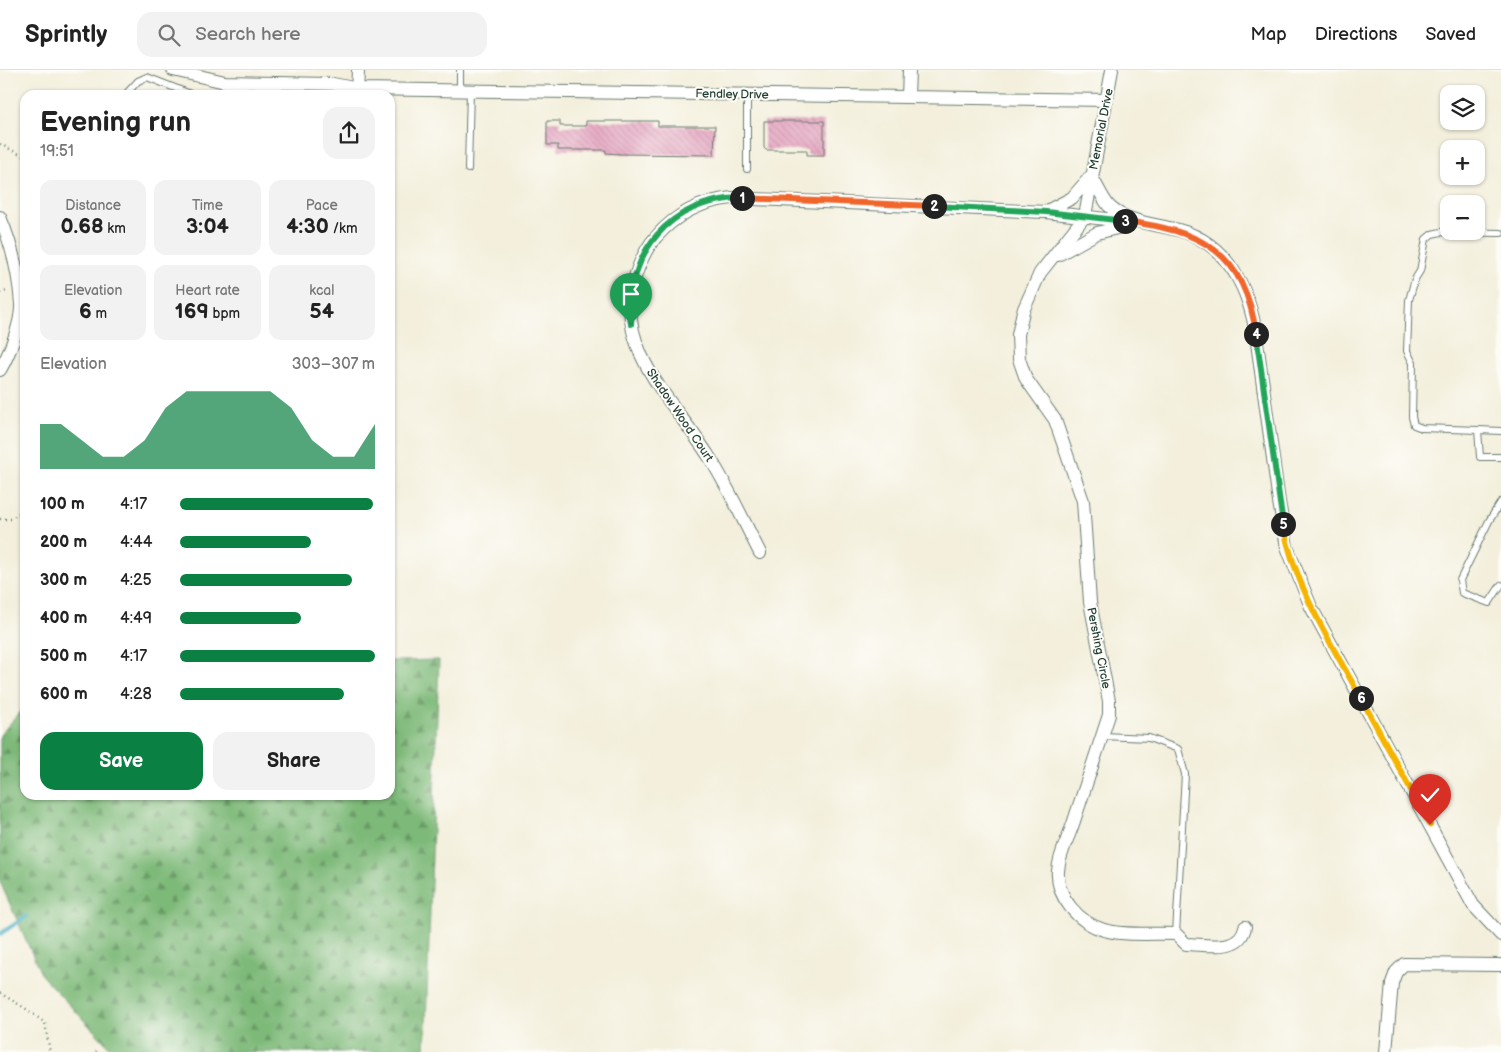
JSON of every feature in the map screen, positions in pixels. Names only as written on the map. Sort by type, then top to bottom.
[{"type":"street","name":"Fendley Drive","points":[[173,70],[225,82],[333,84],[351,90]]},
{"type":"street","points":[[357,90],[358,70]]},
{"type":"street","points":[[908,97],[909,70]]},
{"type":"street","name":"Memorial Drive","points":[[1112,70],[1091,176],[1109,206],[1141,223],[1172,228],[1194,236],[1215,249],[1230,265],[1242,283],[1250,305],[1255,328],[1279,502],[1287,547],[1293,565],[1312,607],[1473,905],[1501,935]]},
{"type":"street","name":"Fendley Drive","points":[[395,91],[465,90],[1107,100]]},
{"type":"street","points":[[1046,212],[1072,198],[1091,176]]},
{"type":"street","name":"Pershing Circle","points":[[1091,176],[1085,216],[1046,265],[1033,285],[1023,311],[1018,335],[1019,359],[1026,379],[1055,420],[1084,501],[1090,602],[1109,701],[1109,715],[1064,844],[1058,870],[1061,891],[1072,910],[1089,925],[1105,931],[1176,934],[1186,944],[1232,944],[1241,938],[1245,927]]},
{"type":"street","name":"Shadow Wood Court","points":[[760,553],[720,474],[654,380],[635,341],[630,303],[638,266],[651,242],[663,229],[689,210],[719,199],[732,198],[1046,212],[1085,216]]},
{"type":"street","points":[[1085,216],[1141,223]]},
{"type":"street","points":[[0,217],[10,242],[20,299]]},
{"type":"street","name":"Memorial Drive","points":[[1046,265],[1066,249],[1097,233],[1141,223]]},
{"type":"street","points":[[0,370],[10,354],[20,309]]},
{"type":"street","points":[[1386,1052],[1392,982],[1396,972],[1404,964],[1501,965]]},
{"type":"lane","points":[[460,70],[465,90],[468,169]]},
{"type":"lane","points":[[129,90],[138,81],[147,77],[180,90]]},
{"type":"lane","points":[[747,95],[747,169]]},
{"type":"lane","points":[[1501,234],[1441,232],[1432,234],[1426,239],[1420,272],[1415,279],[1409,300],[1407,352],[1413,363],[1412,417],[1414,425],[1422,428],[1501,431]]},
{"type":"lane","points":[[1478,430],[1480,457],[1501,457]]},
{"type":"lane","points":[[1501,502],[1460,580],[1462,592],[1489,603],[1501,585]]},
{"type":"lane","points":[[1102,736],[1149,738],[1178,749],[1185,774],[1176,934]]},
{"type":"path","points":[[0,144],[20,154]]},
{"type":"path","points":[[0,519],[11,519],[19,513],[20,509]]},
{"type":"path","points":[[0,993],[45,1022],[50,1052]]},
{"type":"green space","points":[[439,660],[425,1052],[114,1052],[42,976],[0,882],[0,735],[20,712],[20,800],[395,800],[395,661]]},
{"type":"building","points":[[547,121],[560,121],[560,126],[586,126],[586,121],[658,121],[658,126],[715,126],[714,155],[620,154],[606,153],[606,150],[558,150],[558,145],[547,145]]},
{"type":"building","points":[[764,121],[824,121],[824,155],[807,155],[807,150],[766,150],[764,148]]},
{"type":"waterway","points":[[0,934],[27,916]]},
{"type":"route","points":[[631,324],[630,303],[633,284],[638,266],[651,242],[678,216],[699,205],[719,199],[746,198],[1046,212],[1172,228],[1194,236],[1215,249],[1230,265],[1242,283],[1250,305],[1255,328],[1279,502],[1287,547],[1293,565],[1312,607],[1430,825]]}]
